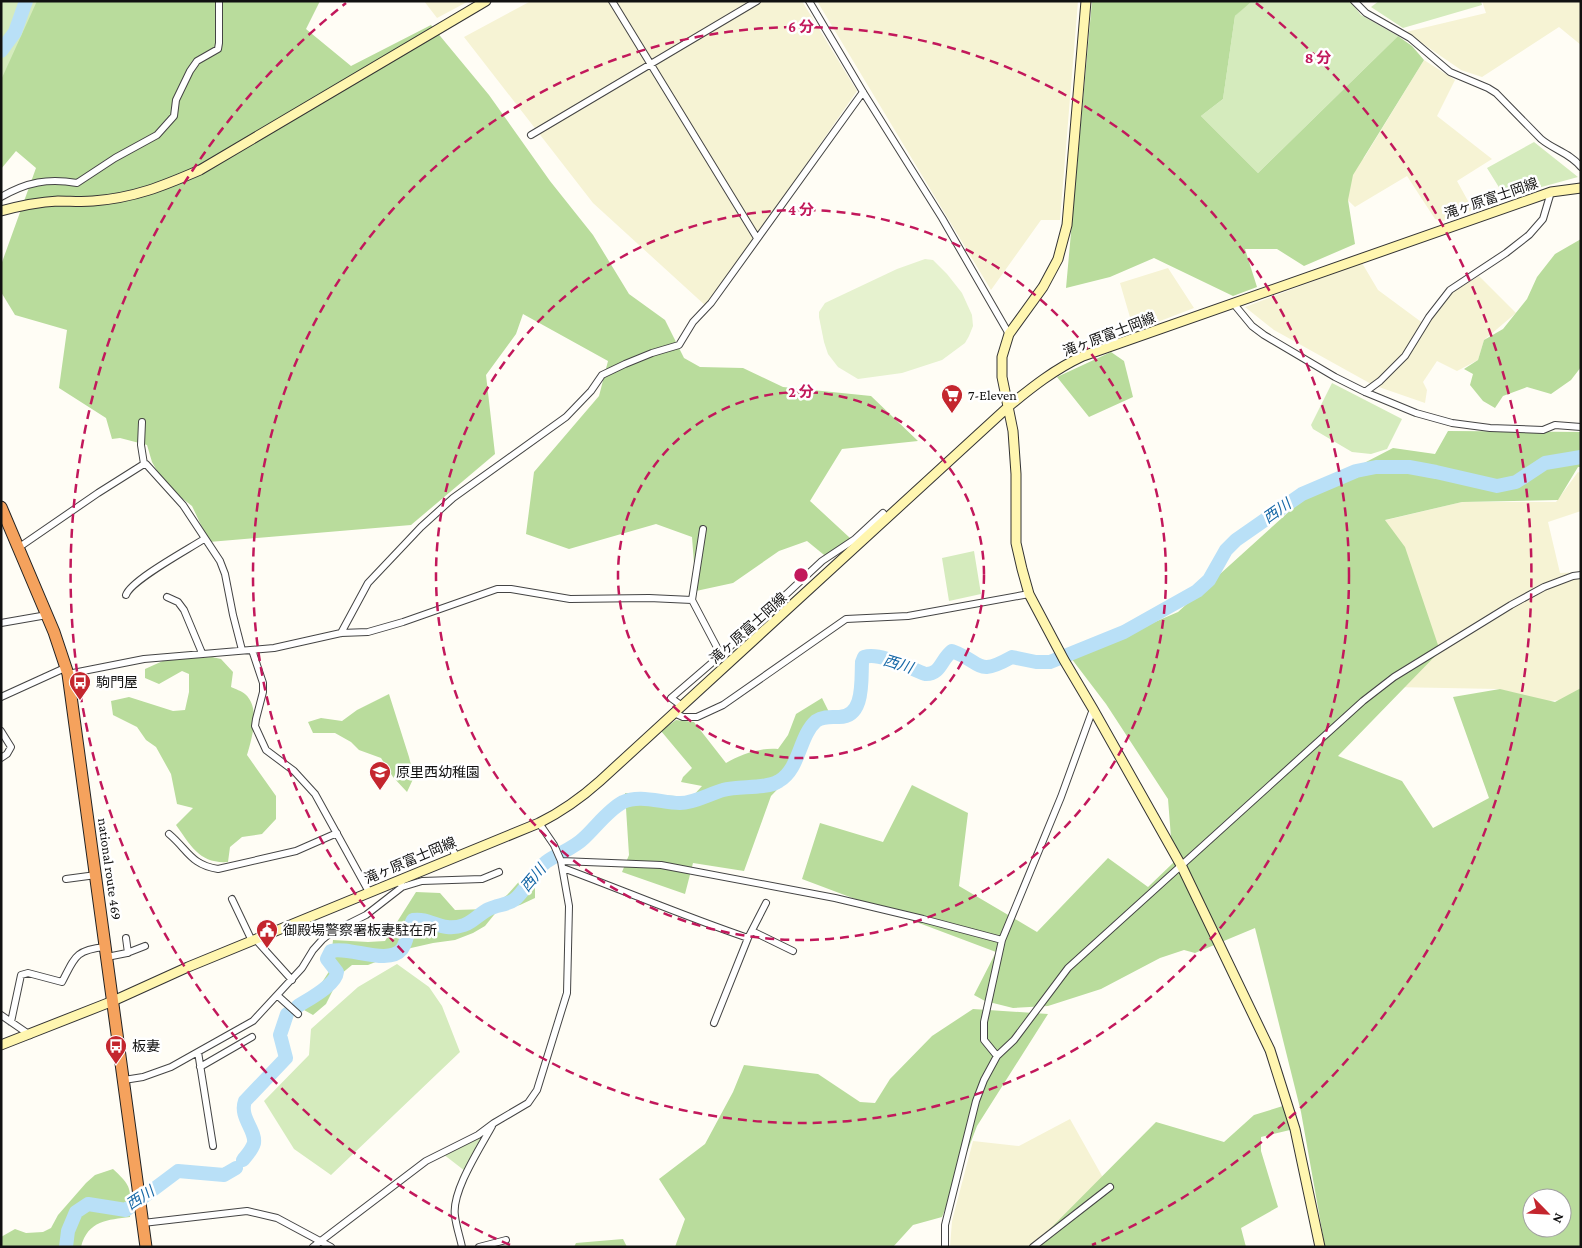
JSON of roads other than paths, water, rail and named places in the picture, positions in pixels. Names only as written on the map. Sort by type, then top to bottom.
[{"type":"highway","name":"national route 469","points":[[1,507],[47,615],[68,671],[146,1247]]},
{"type":"street","points":[[1,197],[28,184],[66,181],[77,183],[115,158],[157,135],[174,116],[176,100],[197,61],[218,49],[218,1]]},
{"type":"street","points":[[1,211],[17,206],[56,201],[92,202],[130,197],[160,188],[200,170],[486,1]]},
{"type":"street","points":[[612,1],[757,238]]},
{"type":"street","points":[[531,136],[757,1]]},
{"type":"street","points":[[809,1],[862,92],[942,218],[1009,334]]},
{"type":"street","points":[[1086,1],[1067,225],[1058,259],[1009,334],[1002,357],[1002,377],[1013,431],[1016,474],[1016,543],[1029,594],[1064,660],[1182,867],[1270,1050],[1295,1129],[1320,1247]]},
{"type":"street","points":[[1354,1],[1366,13],[1410,38],[1450,72],[1496,93],[1541,139],[1548,145],[1570,155],[1581,167]]},
{"type":"street","points":[[341,633],[368,583],[421,527],[453,498],[566,417],[591,391],[602,376],[634,360],[679,345],[693,322],[711,303],[862,92]]},
{"type":"street","name":"滝ヶ原富士岡線","points":[[1,1045],[113,1001],[188,967],[369,892],[400,884],[456,856],[539,823],[579,800],[1008,407],[1038,382],[1065,364],[1551,192],[1581,188]]},
{"type":"street","points":[[1365,392],[1380,381],[1405,356],[1429,317],[1450,290],[1506,253],[1529,235],[1542,219],[1551,192]]},
{"type":"street","points":[[1234,303],[1252,326],[1264,335],[1335,377],[1365,392],[1416,413],[1452,423],[1520,429],[1543,430],[1555,425],[1581,427]]},
{"type":"street","points":[[142,422],[140,445],[144,464],[183,505],[220,561],[225,574],[242,650]]},
{"type":"street","points":[[18,548],[144,464]]},
{"type":"street","points":[[682,706],[671,698],[721,655],[822,561],[855,539],[883,513]]},
{"type":"street","points":[[703,529],[692,600],[721,655]]},
{"type":"street","points":[[126,595],[128,590],[139,581],[204,539]]},
{"type":"street","points":[[945,1247],[945,1225],[976,1101],[984,1080],[998,1056],[1014,1040],[1068,968],[1182,867],[1363,701],[1393,678],[1511,605],[1544,587],[1573,576],[1581,575]]},
{"type":"street","points":[[1,697],[68,671],[144,659],[274,648],[341,633],[368,632],[403,622],[497,589],[512,589],[570,599],[648,598],[692,600]]},
{"type":"street","points":[[674,713],[683,717],[697,717],[723,705],[846,619],[908,616],[1029,594]]},
{"type":"street","points":[[167,597],[178,602],[184,610],[202,653]]},
{"type":"street","points":[[1,623],[47,615]]},
{"type":"street","points":[[252,650],[263,683],[263,692],[255,726],[266,750],[294,771],[315,794],[369,892]]},
{"type":"street","points":[[998,1056],[984,1040],[984,1022],[1002,940],[1061,797],[1093,709]]},
{"type":"street","points":[[1,731],[11,747],[7,754],[1,758]]},
{"type":"street","points":[[313,1247],[426,1161],[478,1135],[528,1103],[537,1090],[567,993],[569,906],[561,861],[539,823]]},
{"type":"street","points":[[169,834],[196,862],[205,867],[218,869],[296,851],[337,834]]},
{"type":"street","points":[[450,843],[456,856]]},
{"type":"street","points":[[561,861],[582,860],[661,864],[835,898],[1002,940]]},
{"type":"street","points":[[562,868],[620,889],[688,918],[748,938]]},
{"type":"street","points":[[124,1080],[143,1077],[171,1067],[253,1022],[302,968],[313,950],[332,932],[366,915],[400,884],[422,881],[482,879],[498,872]]},
{"type":"street","points":[[66,879],[96,875]]},
{"type":"street","points":[[232,899],[254,940],[292,980]]},
{"type":"street","points":[[714,1023],[748,938],[766,903]]},
{"type":"street","points":[[752,931],[793,951]]},
{"type":"street","points":[[126,938],[128,953]]},
{"type":"street","points":[[12,1022],[21,975],[28,972],[62,982],[74,958],[88,950],[128,953],[145,946]]},
{"type":"street","points":[[278,996],[298,1014]]},
{"type":"street","points":[[1,1015],[30,1034]]},
{"type":"street","points":[[200,1067],[252,1037]]},
{"type":"street","points":[[198,1052],[213,1146]]},
{"type":"street","points":[[462,1247],[454,1215],[456,1202],[462,1182],[494,1123]]},
{"type":"street","points":[[1033,1247],[1110,1187]]},
{"type":"street","points":[[142,1218],[247,1211],[277,1218],[331,1247]]},
{"type":"street","points":[[479,1247],[506,1240]]},
{"type":"waterway","points":[[1,51],[15,32],[26,1]]},
{"type":"waterway","name":"西川","points":[[298,1006],[332,982],[337,972],[327,959],[331,951],[339,950],[378,956],[396,954],[404,946],[413,920],[456,927],[467,924],[489,909],[511,902],[522,892],[542,866],[580,842],[607,814],[623,802],[644,799],[685,803],[723,790],[767,786],[779,781],[791,769],[810,727],[816,721],[824,718],[847,716],[853,711],[860,697],[864,657],[871,656],[887,659],[925,674],[930,674],[938,669],[952,651],[986,667],[1012,657],[1036,662],[1050,662],[1124,632],[1197,591],[1209,580],[1226,550],[1236,540],[1302,494],[1356,471],[1376,467],[1409,467],[1497,486],[1516,482],[1545,463],[1581,457]]},
{"type":"waterway","name":"西川","points":[[243,1160],[254,1143],[253,1133],[244,1112],[245,1101],[286,1058],[280,1035],[287,1014]]},
{"type":"waterway","name":"西川","points":[[66,1247],[68,1231],[76,1212],[88,1204],[126,1210],[178,1171],[224,1175],[236,1168]]},
{"type":"place","name":"7-Eleven","points":[[952,414]]},
{"type":"place","name":"駒門屋","points":[[80,701]]},
{"type":"place","name":"原里西幼稚園","points":[[380,791]]},
{"type":"place","name":"御殿場警察署板妻駐在所","points":[[267,949]]},
{"type":"place","name":"板妻","points":[[116,1065]]}]
